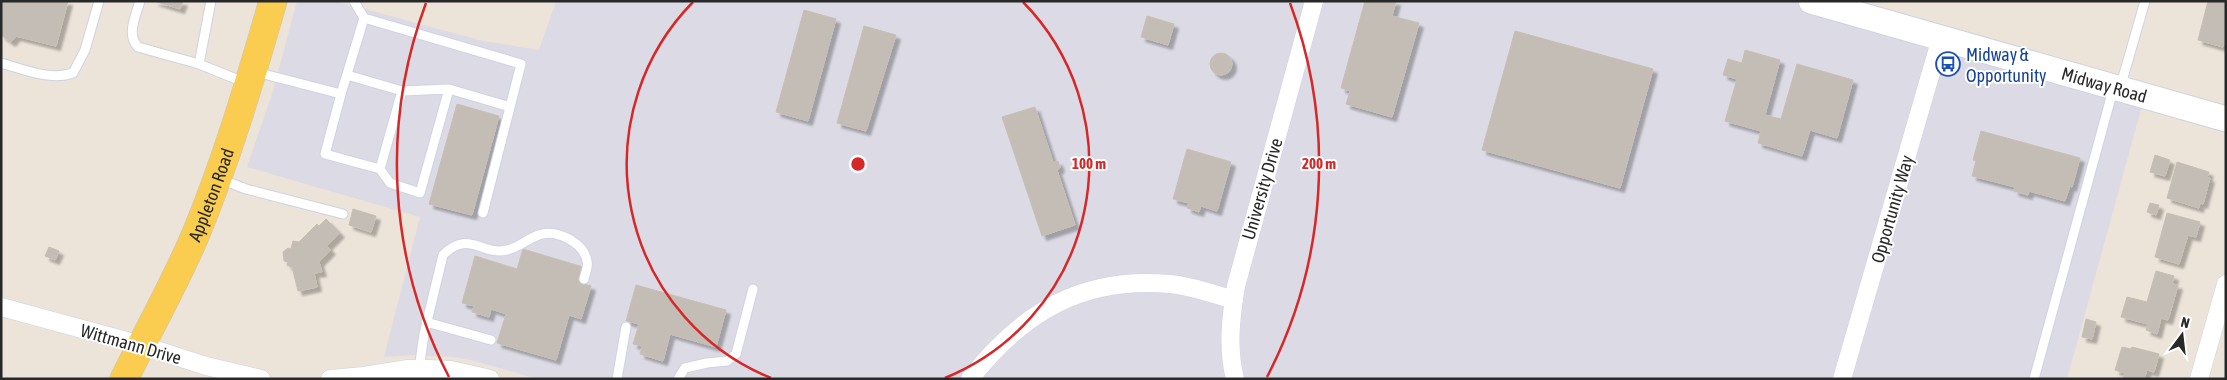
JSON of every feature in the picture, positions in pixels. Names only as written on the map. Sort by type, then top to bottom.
[{"type":"main road","name":"Appleton Road","points":[[124,379],[194,238],[218,178],[251,78],[273,1]]},
{"type":"main road","name":"Midway Road","points":[[1811,1],[2226,119]]},
{"type":"street","name":"University Drive","points":[[1235,379],[1230,348],[1234,300],[1241,266],[1314,1]]},
{"type":"street","name":"Opportunity Way","points":[[1842,379],[1941,38]]},
{"type":"street","points":[[970,379],[989,354],[1008,335],[1030,318],[1053,305],[1081,294],[1110,286],[1138,283],[1163,284],[1200,290],[1234,300]]},
{"type":"street","points":[[2200,379],[2226,284]]},
{"type":"street","name":"Wittmann Drive","points":[[1,307],[141,345],[206,366],[261,379]]},
{"type":"street","points":[[330,379],[419,369],[451,370],[490,379]]},
{"type":"lane","points":[[1,63],[51,76],[65,76],[73,73],[85,50],[99,1]]},
{"type":"lane","points":[[140,1],[132,32],[134,43],[138,47],[251,78],[341,94]]},
{"type":"lane","points":[[198,64],[211,1]]},
{"type":"lane","points":[[354,1],[364,18],[521,64],[483,213]]},
{"type":"lane","points":[[2034,379],[2117,87],[2145,1]]},
{"type":"lane","points":[[364,18],[325,154],[380,168],[390,183],[420,193],[449,89]]},
{"type":"lane","points":[[347,75],[402,91],[449,89],[510,107]]},
{"type":"lane","points":[[380,168],[402,91]]},
{"type":"lane","points":[[218,178],[246,189],[343,214]]},
{"type":"lane","points":[[419,369],[426,322],[443,255],[451,248],[463,243],[498,251],[508,250],[543,233],[560,236],[575,242],[585,253],[588,263],[584,279]]},
{"type":"lane","points":[[678,379],[685,368],[727,361],[736,354],[753,289]]},
{"type":"lane","points":[[426,322],[491,340]]},
{"type":"lane","points":[[617,379],[626,327]]},
{"type":"shaded area","points":[[297,1],[335,1],[483,41],[539,50],[556,1],[1811,1],[2145,95],[2067,379],[538,379],[471,360],[453,357],[412,355],[384,357],[420,217],[247,167],[273,91]]},
{"type":"building","points":[[1,1],[68,1],[56,46],[16,36],[11,42],[1,35]]},
{"type":"building","points":[[154,1],[183,1],[180,9]]},
{"type":"building","points":[[1365,1],[1396,1],[1392,16],[1419,23],[1392,117],[1346,104],[1350,91],[1341,88]]},
{"type":"building","points":[[2208,1],[2226,1],[2226,36],[2223,47],[2198,40]]},
{"type":"building","points":[[804,10],[836,19],[808,121],[776,112]]},
{"type":"building","points":[[1147,16],[1174,24],[1168,45],[1141,37]]},
{"type":"building","points":[[864,26],[896,35],[866,131],[837,123]]},
{"type":"building","points":[[1515,31],[1653,69],[1620,188],[1482,150]]},
{"type":"building","points":[[1745,50],[1780,60],[1765,115],[1781,119],[1797,64],[1853,80],[1837,138],[1810,130],[1802,156],[1758,143],[1761,131],[1725,121],[1737,79],[1723,75],[1728,59],[1742,63]]},
{"type":"building","points":[[1217,53],[1225,53],[1232,60],[1232,68],[1225,75],[1217,75],[1210,68],[1210,60]]},
{"type":"building","points":[[457,104],[499,116],[472,215],[429,204]]},
{"type":"building","points":[[1035,107],[1053,162],[1058,161],[1060,168],[1057,170],[1075,225],[1042,236],[1002,117]]},
{"type":"building","points":[[1981,131],[2080,158],[2072,187],[2070,186],[2065,201],[2029,191],[2028,195],[2014,191],[2015,187],[1972,176],[1976,161],[1973,160]]},
{"type":"building","points":[[1187,149],[1231,162],[1217,211],[1201,206],[1199,212],[1187,208],[1189,203],[1173,199]]},
{"type":"building","points":[[2155,155],[2170,160],[2165,176],[2150,172]]},
{"type":"building","points":[[2177,162],[2209,172],[2207,177],[2210,178],[2203,204],[2200,203],[2199,208],[2167,198]]},
{"type":"building","points":[[2150,203],[2159,205],[2156,215],[2147,212]]},
{"type":"building","points":[[353,209],[376,216],[371,232],[349,225]]},
{"type":"building","points":[[2167,213],[2200,222],[2196,237],[2188,235],[2179,264],[2155,257]]},
{"type":"building","points":[[326,219],[340,233],[327,246],[331,250],[319,262],[322,272],[314,273],[317,287],[298,291],[292,267],[287,265],[288,262],[284,261],[283,252],[288,248],[291,249],[293,241],[299,242],[317,224],[319,226]]},
{"type":"building","points":[[49,247],[59,251],[55,260],[45,256]]},
{"type":"building","points":[[523,249],[583,267],[579,283],[591,286],[581,319],[569,315],[556,360],[497,343],[506,314],[491,309],[489,317],[472,312],[474,306],[462,303],[475,256],[517,269]]},
{"type":"building","points":[[2156,271],[2174,276],[2172,284],[2178,285],[2168,320],[2161,318],[2157,334],[2146,330],[2148,324],[2121,317],[2127,297],[2147,302]]},
{"type":"building","points":[[636,285],[726,310],[716,347],[670,334],[663,361],[640,354],[642,346],[633,344],[639,324],[626,321]]},
{"type":"building","points":[[2086,319],[2096,322],[2092,339],[2082,337]]},
{"type":"building","points":[[2122,347],[2131,349],[2132,347],[2159,354],[2154,372],[2147,370],[2144,379],[2123,379],[2125,373],[2115,370]]},
{"type":"place","name":"Midway & Opportunity","points":[[1948,64]]}]
